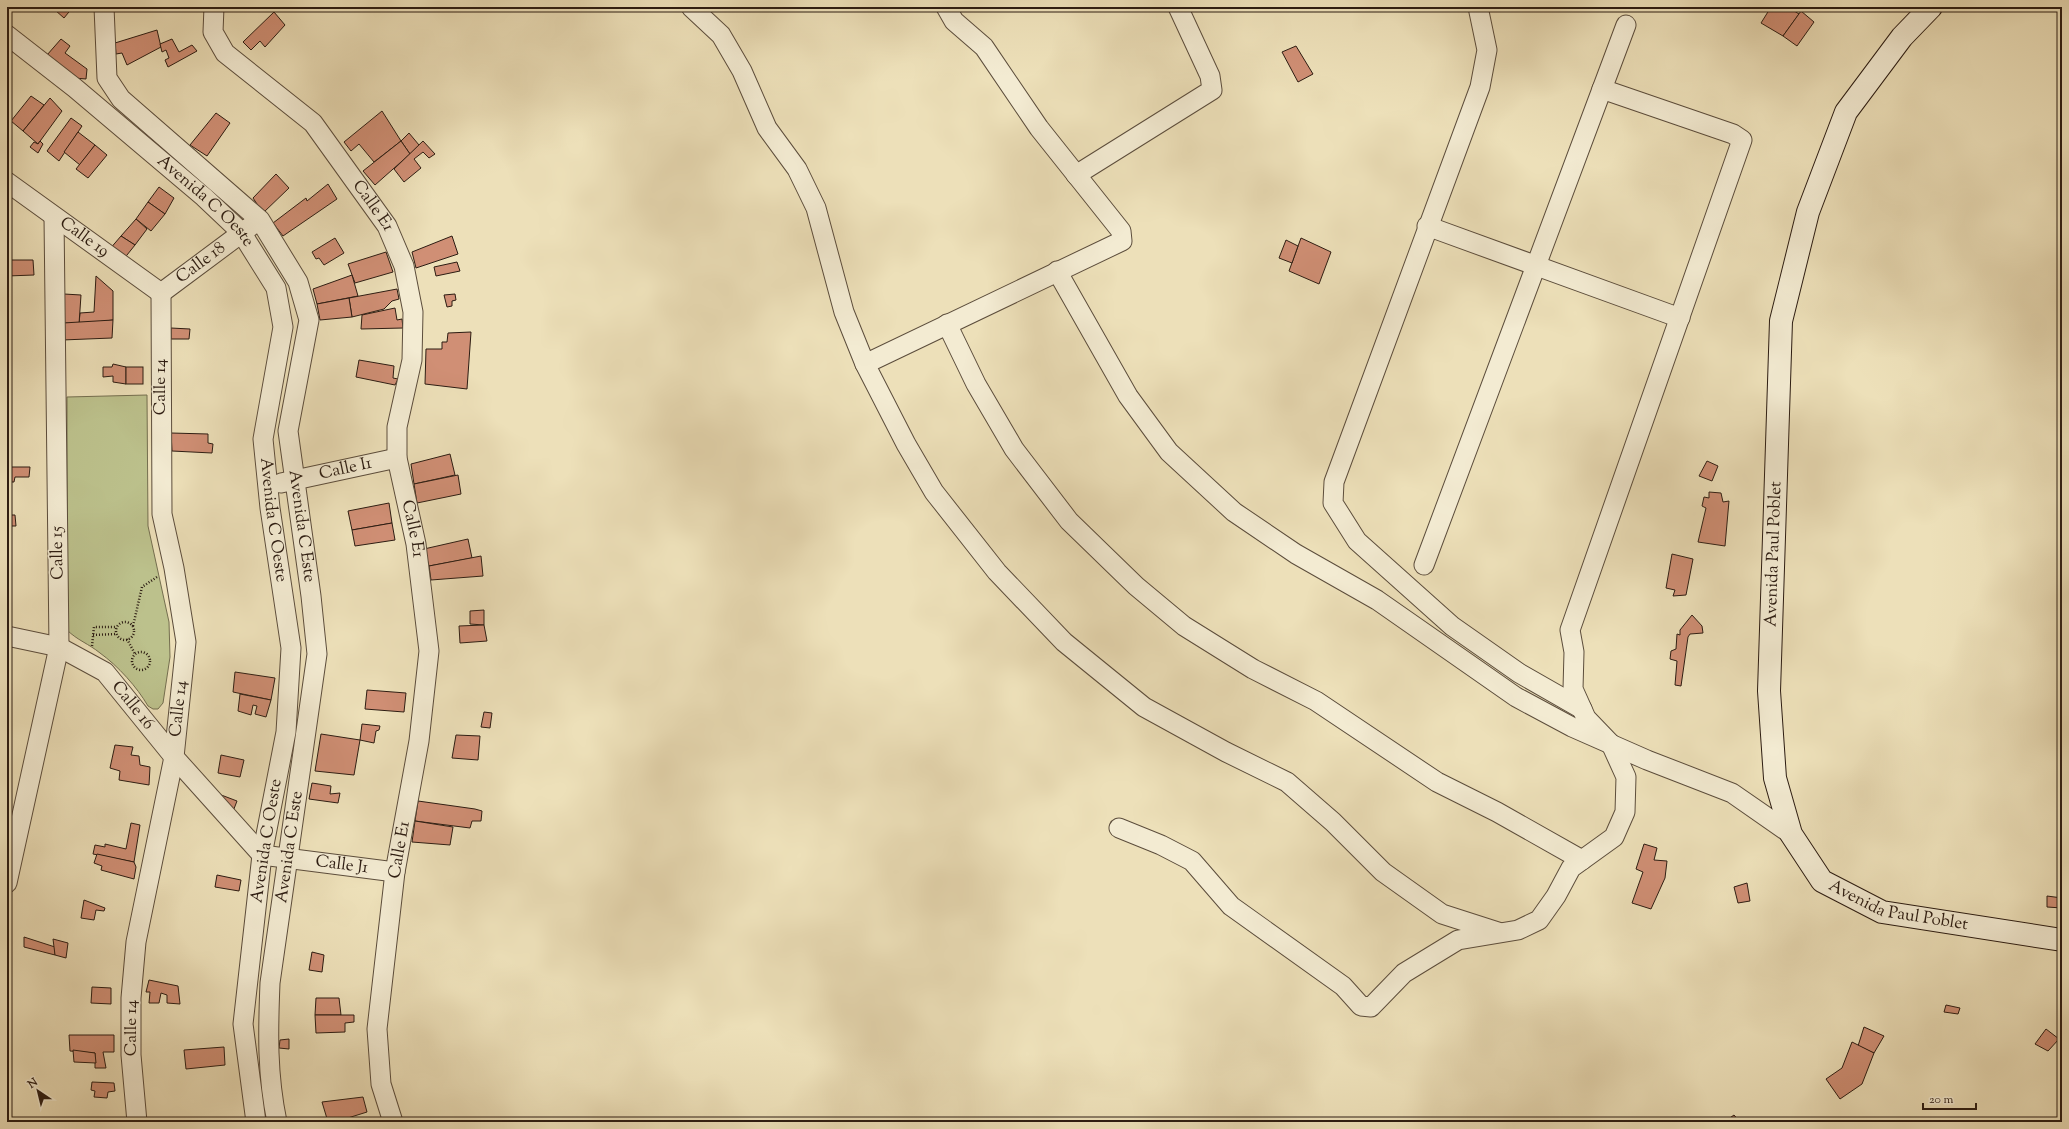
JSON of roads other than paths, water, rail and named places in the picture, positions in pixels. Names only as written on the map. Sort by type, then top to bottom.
[{"type":"main road","name":"Avenida Paul Poblet","points":[[1931,7],[1902,37],[1846,112],[1808,212],[1781,321],[1769,691],[1775,778],[1791,834],[1822,881],[1882,912],[2062,940]]},
{"type":"street","name":"Avenida C Este","points":[[104,7],[107,78],[121,99],[260,220],[298,282],[309,320],[288,431],[311,596],[317,654],[270,983],[268,1037],[270,1092],[277,1122]]},
{"type":"street","name":"Calle E1","points":[[214,7],[213,32],[225,53],[313,123],[387,226],[404,266],[413,312],[412,360],[397,427],[397,458],[416,544],[429,651],[419,741],[395,872],[377,1029],[381,1084],[393,1122]]},
{"type":"street","points":[[691,7],[721,35],[742,71],[767,128],[797,169],[816,208],[844,312],[865,364],[934,492],[997,572],[1064,642],[1144,706],[1226,752],[1287,782],[1333,822],[1384,872],[1442,914],[1502,933]]},
{"type":"street","points":[[865,364],[1122,241],[1121,231],[1039,128],[984,47],[954,21],[946,7]]},
{"type":"street","points":[[1076,175],[1212,90],[1210,76],[1178,7]]},
{"type":"street","points":[[1478,7],[1487,50],[1480,87],[1427,226],[1334,482],[1333,503],[1357,541],[1452,626],[1519,673],[1582,709]]},
{"type":"street","points":[[1424,565],[1626,25]]},
{"type":"street","name":"Avenida C Oeste","points":[[7,35],[75,88],[186,182],[241,232],[276,288],[283,327],[263,439],[268,486],[291,648],[286,732],[262,855],[243,1024],[256,1122]]},
{"type":"street","points":[[1119,828],[1161,845],[1192,861],[1231,906],[1343,986],[1360,1006],[1371,1007],[1404,972],[1458,940],[1518,930],[1539,920],[1556,896],[1571,868],[1614,837],[1625,812],[1626,777],[1611,744],[1586,718],[1573,689],[1574,652],[1570,630],[1742,140],[1733,134],[1602,89]]},
{"type":"street","name":"Calle 19","points":[[7,182],[161,293]]},
{"type":"street","name":"Calle 15","points":[[7,883],[58,647],[54,217]]},
{"type":"street","name":"Calle 18","points":[[161,293],[241,232],[260,220]]},
{"type":"street","points":[[1427,226],[1537,264],[1680,318]]},
{"type":"street","points":[[1057,271],[1128,396],[1169,452],[1234,512],[1296,554],[1377,600],[1516,697],[1572,727],[1647,760],[1732,793],[1791,834]]},
{"type":"street","name":"Calle 14","points":[[137,1122],[131,1048],[131,998],[136,942],[174,757],[186,642],[174,565],[162,514],[161,293]]},
{"type":"street","points":[[947,324],[976,384],[1014,449],[1069,521],[1136,586],[1184,626],[1253,669],[1316,701],[1437,782],[1496,812],[1582,860]]},
{"type":"street","name":"Calle I1","points":[[268,486],[397,458]]},
{"type":"street","name":"Calle 16","points":[[7,636],[58,647],[105,672],[174,757],[262,855]]},
{"type":"street","name":"Calle J1","points":[[262,855],[395,872]]}]
